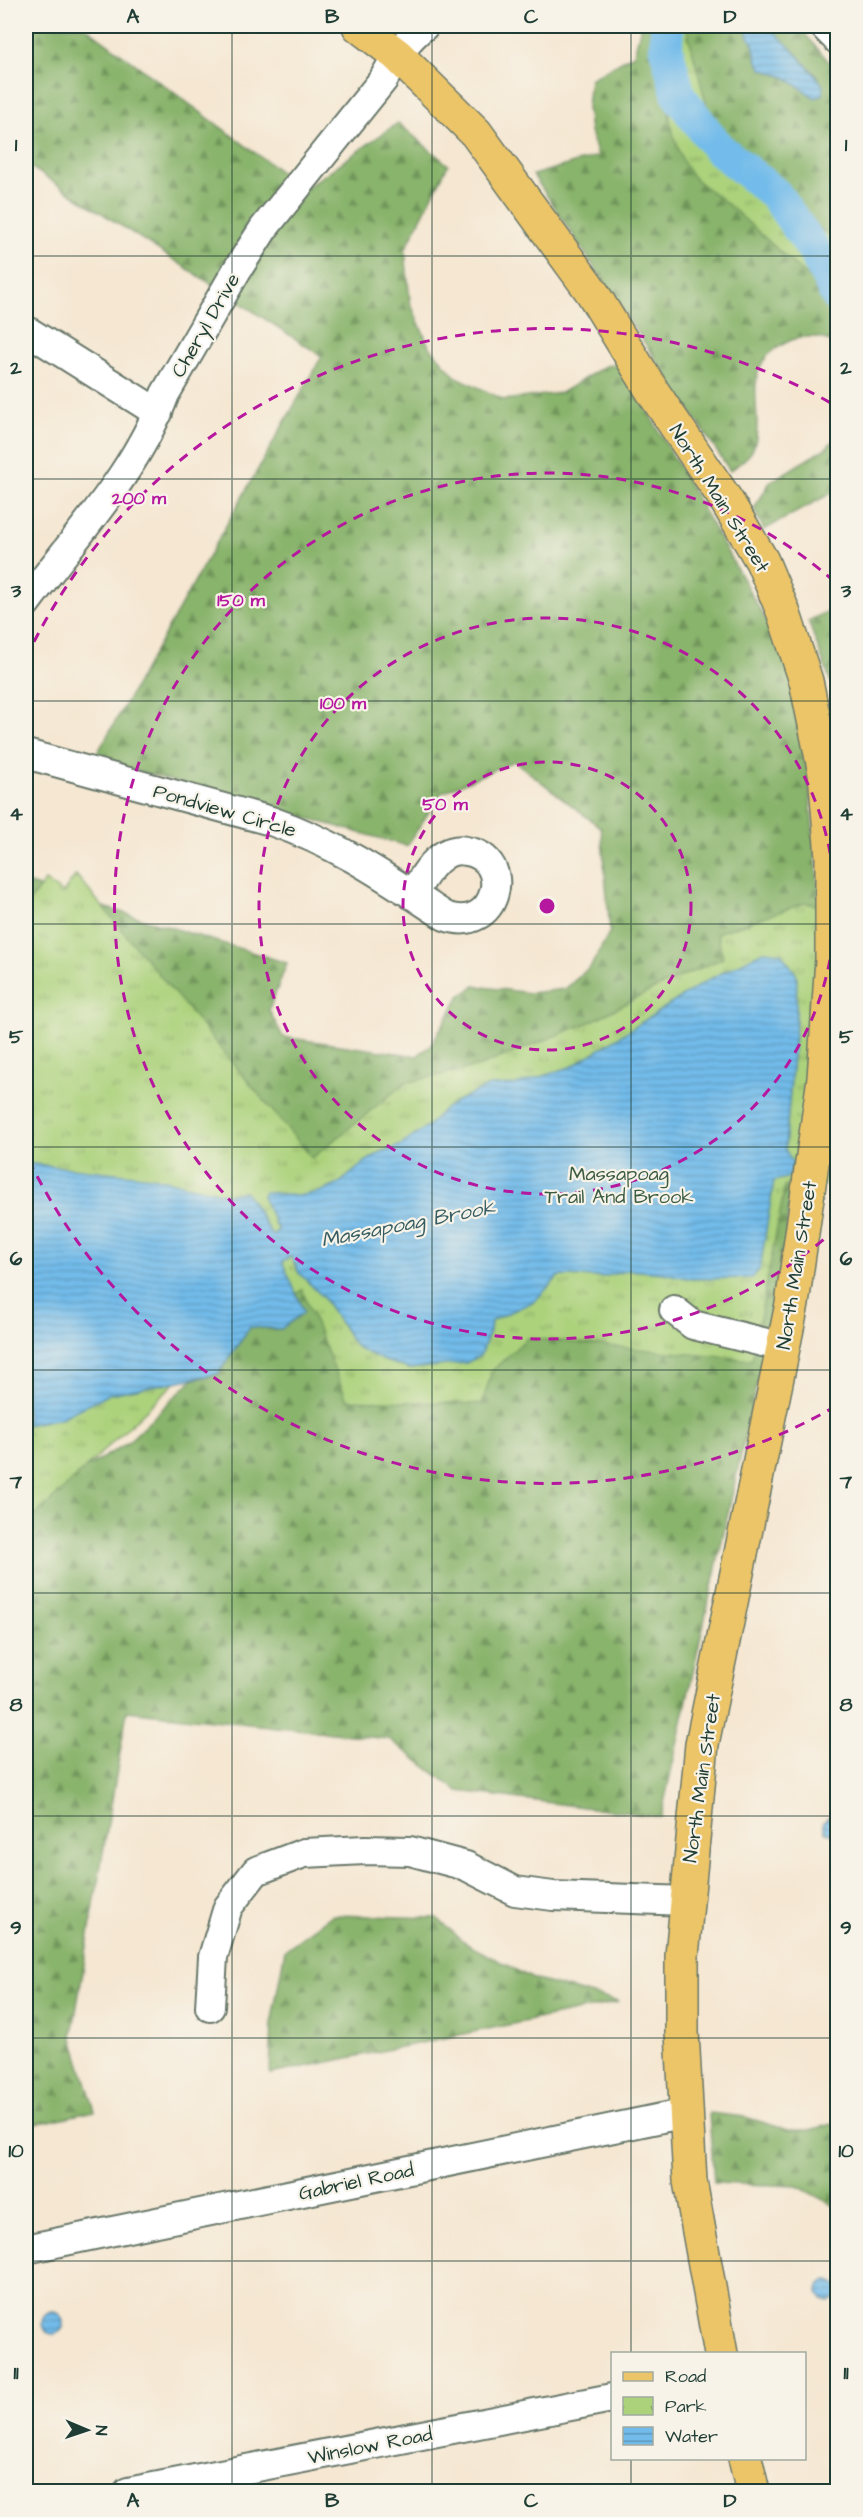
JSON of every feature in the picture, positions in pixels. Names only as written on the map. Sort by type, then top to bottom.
[{"type":"main road","name":"North Main Street","points":[[360,26],[397,55],[476,133],[592,292],[653,392],[726,500],[762,561],[783,611],[806,681],[825,773],[832,856],[832,959],[824,1078],[792,1304],[702,1744],[681,1956],[690,2181],[721,2352]]},
{"type":"main road","points":[[746,2460],[753,2492]]},
{"type":"street","name":"Cheryl Drive","points":[[26,603],[128,469],[158,413],[165,394],[264,228],[384,80],[397,55],[412,36],[424,26]]},
{"type":"street","points":[[824,26],[837,40]]},
{"type":"street","points":[[26,330],[158,413]]},
{"type":"street","name":"Pondview Circle","points":[[26,754],[271,821],[299,831],[355,858],[412,894]]},
{"type":"street","points":[[674,1310],[693,1325],[783,1347]]},
{"type":"street","points":[[210,2007],[213,1957],[228,1907],[256,1871],[304,1853],[365,1850],[410,1851],[466,1866],[515,1892],[554,1896],[686,1901]]},
{"type":"street","name":"Gabriel Road","points":[[26,2249],[686,2113]]},
{"type":"street","name":"Winslow Road","points":[[128,2492],[611,2398]]},
{"type":"green space","points":[[26,26],[84,26],[304,189],[398,123],[448,165],[405,250],[410,302],[429,346],[455,376],[504,400],[561,393],[605,366],[621,364],[799,679],[821,913],[337,1185],[26,981],[26,883],[287,963],[269,1010],[283,1037],[417,1056],[431,1045],[460,996],[475,986],[530,993],[565,989],[591,966],[610,931],[601,828],[514,761],[441,793],[407,846],[94,759],[322,356],[26,164]]},
{"type":"green space","points":[[641,26],[743,26],[753,44],[757,61],[762,69],[785,77],[815,97],[819,97],[819,78],[768,26],[798,26],[837,71],[837,347],[820,338],[799,338],[780,346],[764,360],[758,371],[756,384],[757,423],[753,449],[730,471],[533,175],[598,156],[590,131],[587,107],[590,79],[634,54]]},
{"type":"green space","points":[[664,26],[686,26],[707,107],[775,202],[837,239],[837,297],[793,264],[725,202],[707,189],[687,168],[677,145],[669,112]]},
{"type":"green space","points":[[837,437],[837,490],[764,530],[754,509],[770,482],[826,448]]},
{"type":"green space","points":[[837,607],[837,682],[831,683],[808,621]]},
{"type":"green space","name":"Massapoag Trail And Brook","points":[[76,875],[312,1158],[405,1083],[480,1066],[592,1021],[658,987],[723,958],[717,933],[805,903],[837,908],[837,1184],[785,1186],[752,1360],[527,1338],[492,1371],[482,1404],[347,1400],[302,1290],[190,1368],[31,1520],[26,1520],[26,906],[45,881],[63,893]]},
{"type":"green space","points":[[790,1177],[786,1251],[661,1817],[458,1791],[389,1739],[127,1711],[72,2035],[95,2111],[26,2126],[26,1487],[50,1489],[126,1444],[192,1380],[218,1374],[250,1327],[281,1329],[304,1312],[282,1261]]},
{"type":"green space","points":[[332,1915],[437,1918],[465,1943],[533,1979],[619,2002],[270,2074],[272,2019],[285,1950]]},
{"type":"green space","points":[[709,2113],[745,2117],[788,2130],[809,2130],[837,2123],[837,2207],[797,2186],[714,2183]]},
{"type":"water","points":[[755,24],[771,29],[820,82],[823,95],[815,98],[785,77],[762,69],[757,61],[753,44],[743,26]]},
{"type":"water","name":"Massapoag Brook","points":[[764,951],[781,953],[797,975],[796,1023],[785,1149],[793,1163],[790,1177],[774,1181],[760,1269],[752,1278],[692,1279],[663,1273],[629,1270],[603,1277],[559,1276],[535,1301],[491,1321],[490,1331],[480,1356],[466,1363],[409,1369],[382,1360],[356,1347],[323,1297],[299,1273],[291,1257],[282,1261],[304,1312],[281,1329],[250,1327],[218,1374],[109,1394],[61,1418],[26,1425],[26,1163],[152,1177],[225,1194],[246,1192],[272,1235],[278,1230],[262,1196],[265,1192],[297,1196],[319,1192],[337,1185],[381,1152],[401,1145],[457,1101],[489,1086],[516,1085],[573,1066],[708,980]]},
{"type":"water","points":[[828,1817],[837,1819],[837,1835],[825,1832],[823,1823]]},
{"type":"water","points":[[828,2281],[835,2284],[838,2291],[835,2298],[828,2301],[821,2298],[818,2291],[821,2284]]},
{"type":"water","points":[[53,2312],[61,2315],[64,2323],[61,2331],[53,2334],[45,2331],[42,2323],[45,2315]]},
{"type":"waterway","points":[[667,26],[666,48],[679,96],[718,148],[775,194],[814,250],[838,297]]}]
